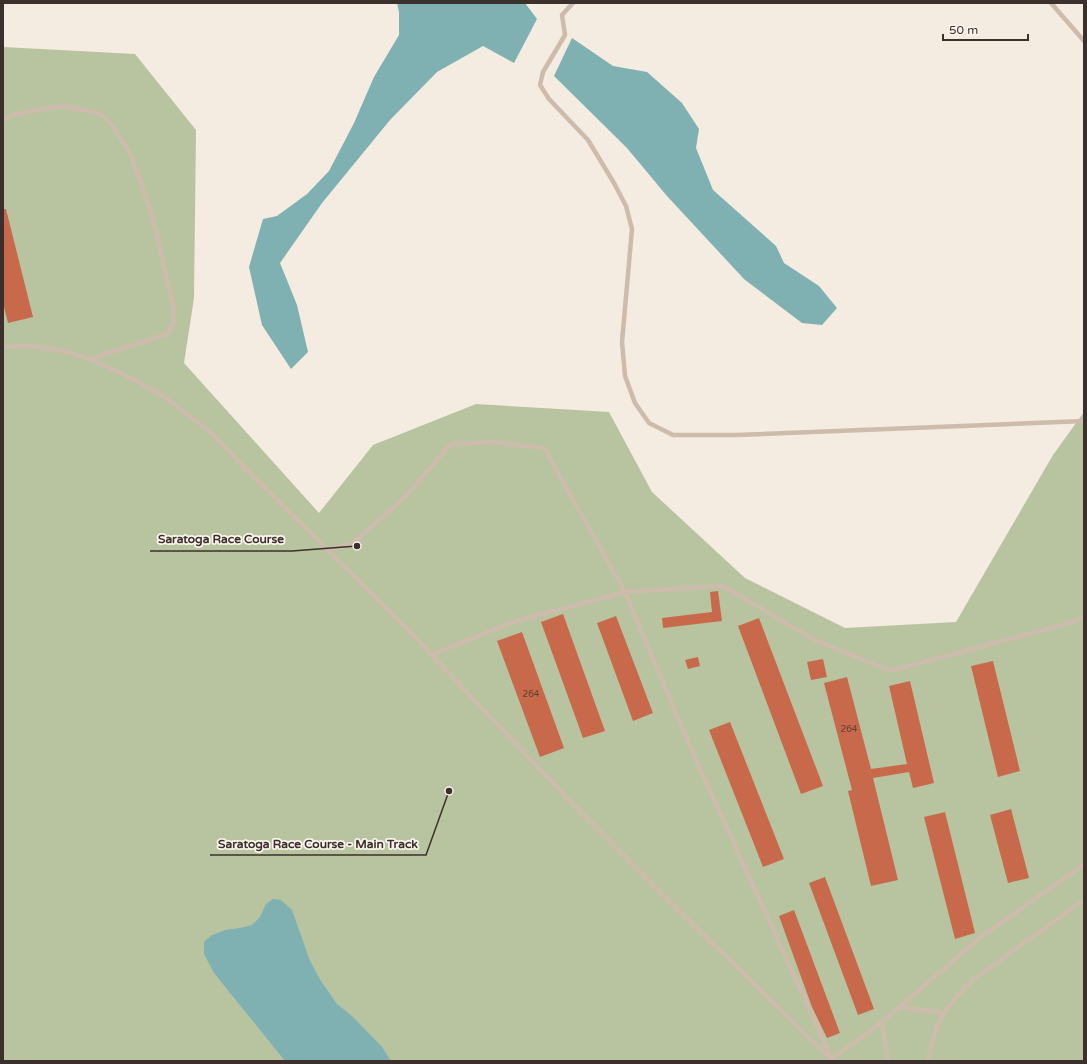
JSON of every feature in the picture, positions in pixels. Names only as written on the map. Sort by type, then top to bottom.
[{"type":"lane","points":[[573,3],[562,15],[565,36],[543,72],[540,85],[549,99],[588,140],[626,206],[632,229],[622,342],[625,376],[635,403],[649,423],[673,435],[737,436],[1084,420]]},
{"type":"lane","points":[[1051,3],[1084,41]]},
{"type":"lane","points":[[3,119],[12,115],[42,108],[65,106],[98,112],[109,121],[116,131],[129,152],[139,177],[152,215],[173,306],[174,323],[167,334],[90,359]]},
{"type":"lane","points":[[3,347],[40,347],[63,351],[90,359],[133,379],[163,396],[208,430],[431,655],[568,799],[667,899],[832,1060]]},
{"type":"lane","points":[[327,550],[352,544],[405,497],[451,444],[493,442],[544,448],[625,592],[690,749],[832,1060]]},
{"type":"lane","points":[[431,655],[513,622],[625,592],[723,586],[813,639],[890,671],[1084,618]]},
{"type":"lane","points":[[832,1060],[882,1022],[982,936],[1084,865]]},
{"type":"lane","points":[[928,1061],[936,1028],[944,1013],[958,994],[974,979],[1084,900]]},
{"type":"lane","points":[[900,1007],[944,1013]]},
{"type":"lane","points":[[882,1022],[888,1061]]},
{"type":"green space","points":[[3,47],[135,54],[196,130],[194,298],[184,363],[319,513],[373,445],[476,404],[609,412],[652,492],[745,578],[845,628],[956,622],[1053,455],[1084,412],[1084,1061],[3,1061]]},
{"type":"water","points":[[397,3],[525,3],[537,19],[514,63],[483,46],[437,72],[390,120],[322,203],[280,263],[297,305],[308,352],[291,369],[262,325],[249,267],[263,219],[277,216],[307,194],[329,171],[354,123],[374,77],[399,35],[399,12]]},
{"type":"water","points":[[572,38],[613,66],[647,72],[682,103],[699,129],[696,148],[713,190],[776,246],[784,263],[819,286],[837,308],[822,325],[802,323],[744,279],[667,196],[627,148],[554,76]]},
{"type":"water","points":[[273,899],[281,900],[292,910],[310,961],[321,981],[337,1004],[352,1016],[382,1047],[391,1061],[285,1061],[214,973],[204,954],[204,942],[212,935],[225,930],[252,925],[260,917],[266,904]]},
{"type":"building","points":[[3,209],[6,209],[33,317],[8,323],[3,303]]},
{"type":"building","points":[[718,591],[722,621],[663,628],[662,618],[712,612],[710,592]]},
{"type":"building","points":[[563,614],[605,731],[583,738],[541,622]]},
{"type":"building","points":[[616,616],[653,713],[633,721],[597,623]]},
{"type":"building","points":[[759,618],[823,786],[801,794],[738,626]]},
{"type":"building","points":[[522,632],[564,748],[540,757],[497,641]]},
{"type":"building","points":[[698,657],[700,666],[688,669],[685,660]]},
{"type":"building","points":[[823,659],[827,677],[811,680],[807,662]]},
{"type":"building","points":[[993,661],[1020,771],[998,777],[971,666]]},
{"type":"building","points":[[847,677],[871,769],[907,764],[889,686],[910,681],[934,783],[913,788],[909,772],[873,778],[898,880],[871,886],[848,791],[852,790],[824,683]]},
{"type":"building","points":[[730,722],[784,859],[763,867],[709,730]]},
{"type":"building","points":[[1011,809],[1029,878],[1008,883],[990,815]]},
{"type":"building","points":[[945,812],[975,933],[955,939],[924,817]]},
{"type":"building","points":[[825,877],[874,1009],[858,1015],[809,883]]},
{"type":"building","points":[[794,910],[840,1033],[827,1038],[812,1007],[779,916]]},
{"type":"place","name":"Saratoga Race Course","points":[[357,546]]},
{"type":"place","name":"Saratoga Race Course - Main Track","points":[[449,791]]}]
